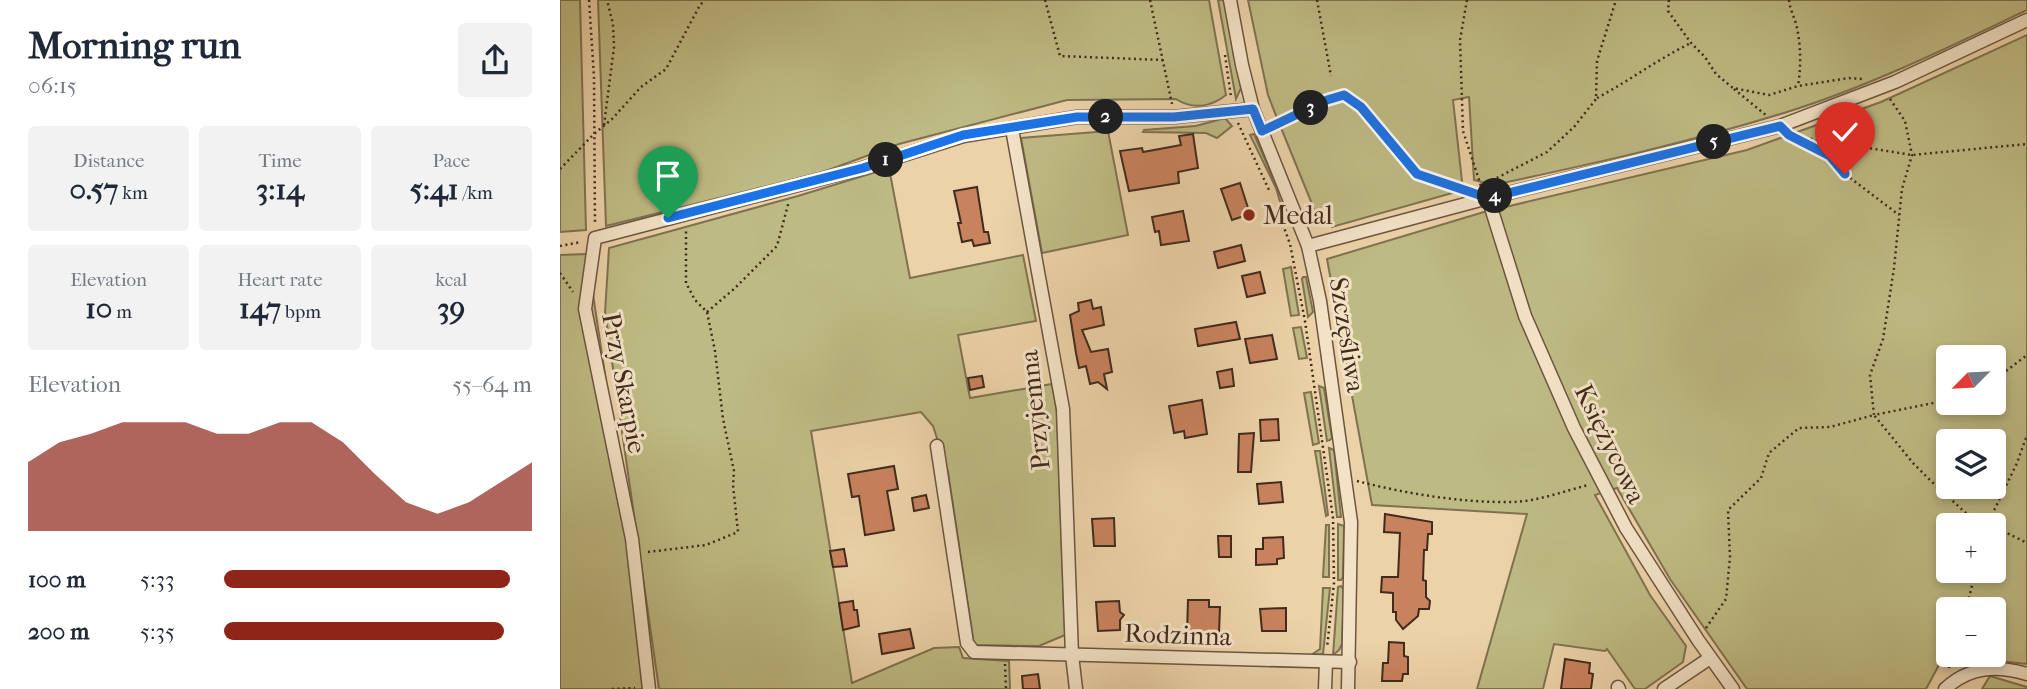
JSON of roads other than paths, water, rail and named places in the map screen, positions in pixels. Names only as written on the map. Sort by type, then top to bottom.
[{"type":"street","name":"Szczęśliwa","points":[[1230,0],[1253,109],[1308,246],[1320,301],[1352,522],[1348,689]]},
{"type":"street","points":[[1308,246],[1485,192],[1780,126],[1882,87],[2027,20]]},
{"type":"street","points":[[1012,129],[1077,117],[1174,117],[1253,109]]},
{"type":"street","name":"Przy Skarpie","points":[[649,688],[634,555],[585,309],[595,238],[863,168],[963,135],[1012,129]]},
{"type":"street","name":"Przyjemna","points":[[1012,129],[1063,409],[1072,655],[1076,689]]},
{"type":"street","name":"Księżycowa","points":[[1485,192],[1525,316],[1574,428],[1626,528],[1733,689]]},
{"type":"street","name":"Rodzinna","points":[[937,446],[967,643],[971,650],[977,653],[1350,662]]},
{"type":"street","points":[[1664,689],[1710,658]]},
{"type":"street","points":[[1325,689],[1326,662]]},
{"type":"street","points":[[1945,689],[1963,675],[1982,669],[2005,668],[2027,674]]},
{"type":"place","name":"Medal","points":[[1249,215]]}]
